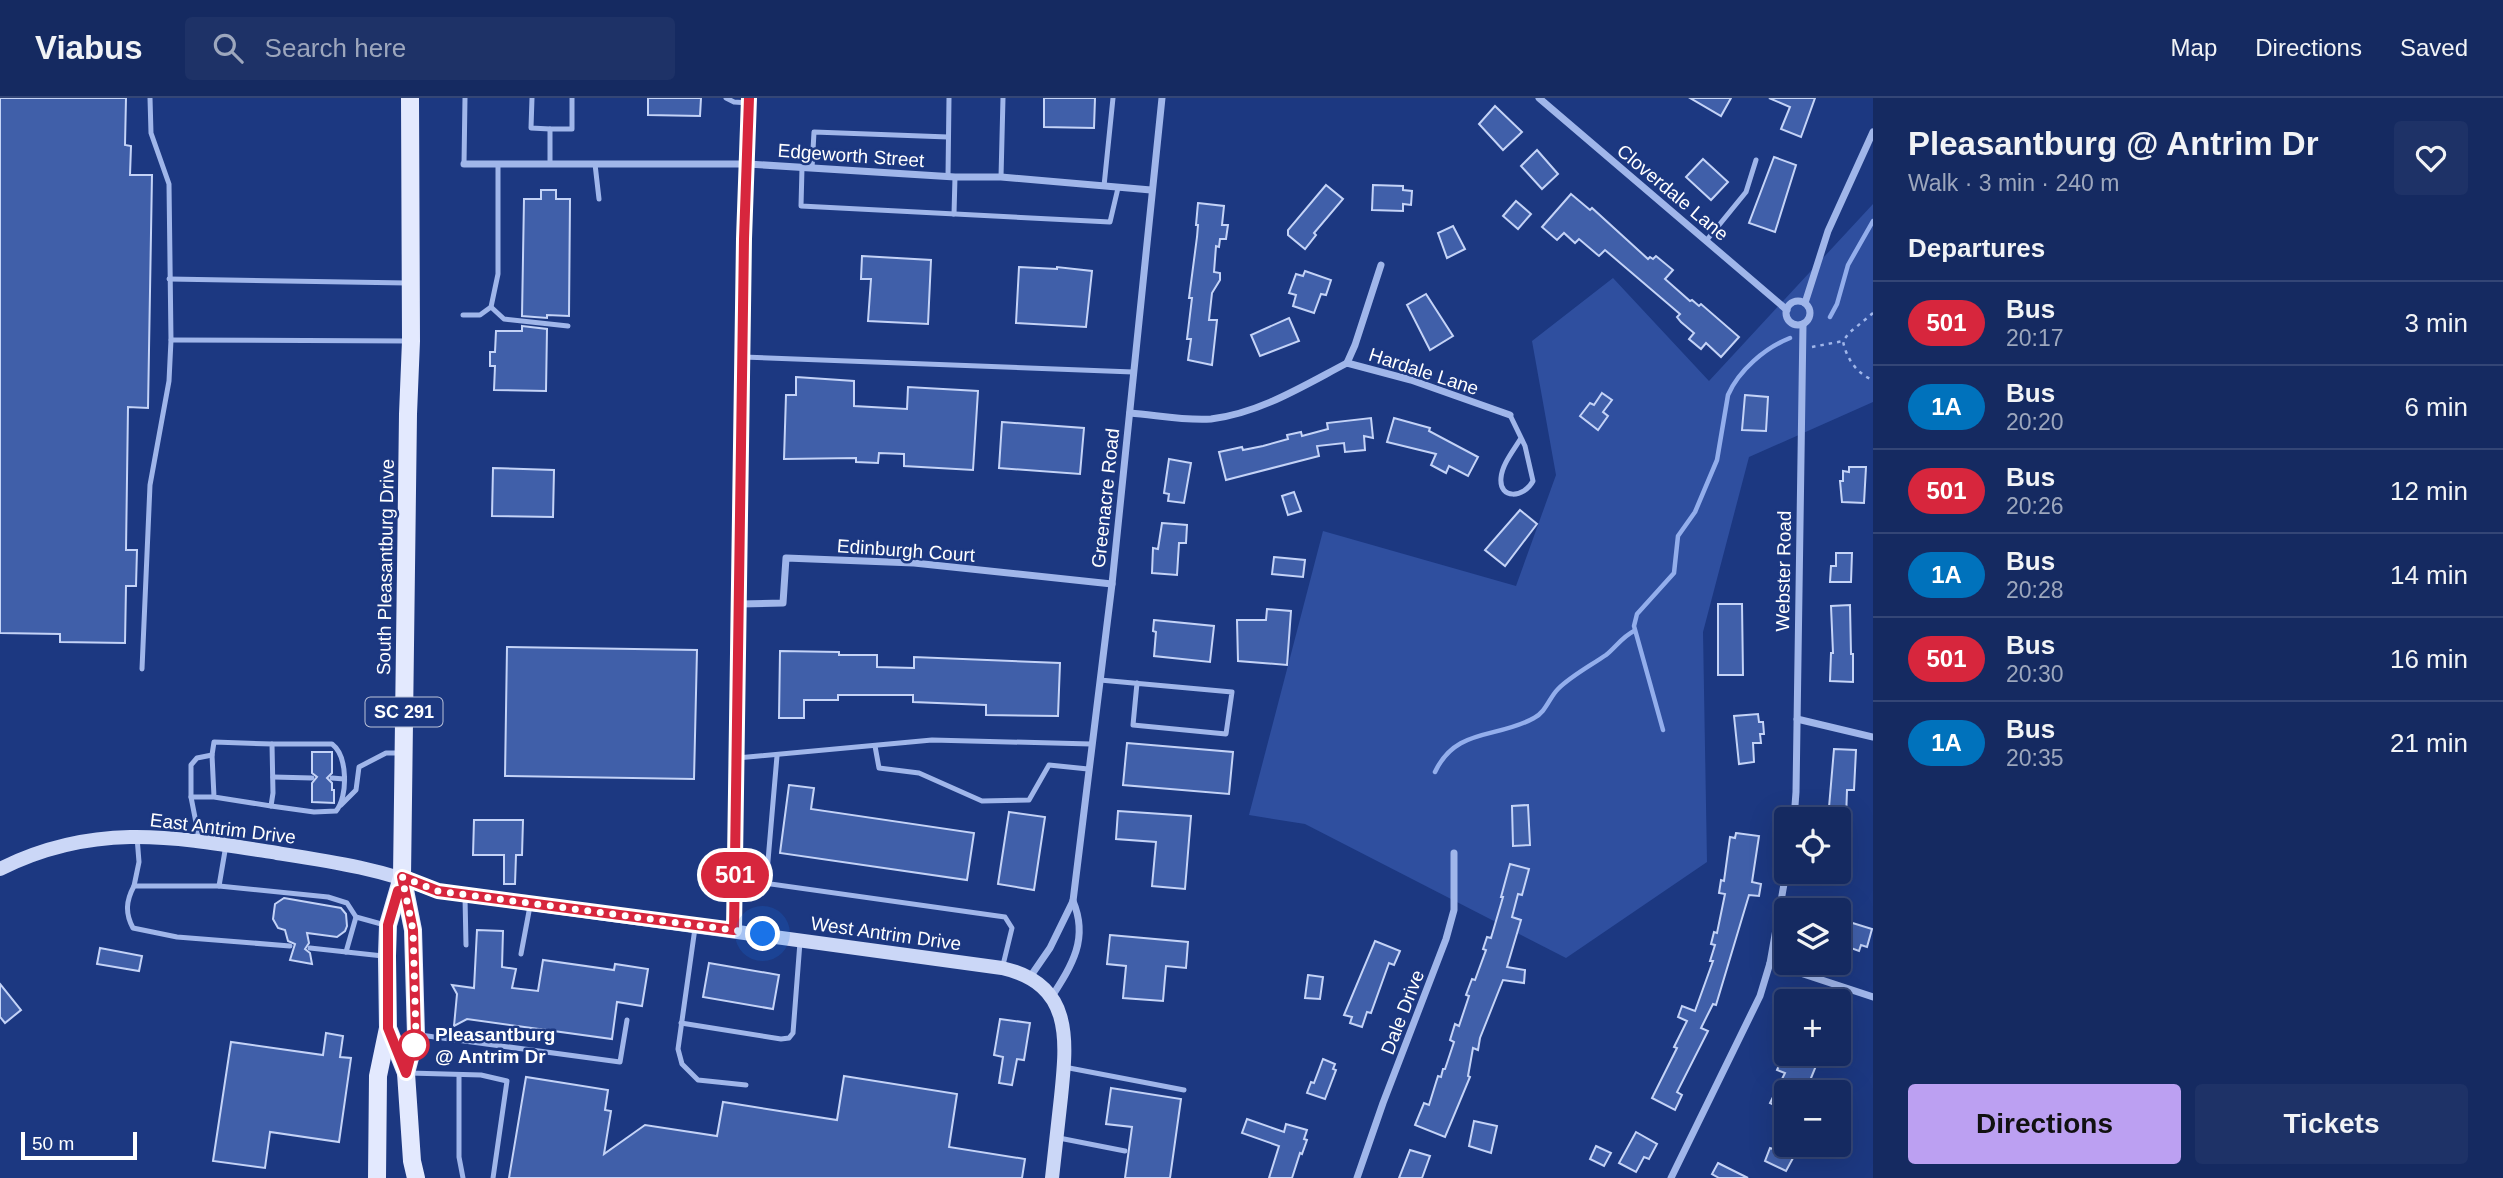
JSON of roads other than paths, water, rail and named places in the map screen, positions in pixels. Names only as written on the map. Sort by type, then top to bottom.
[{"type":"main road","name":"South Pleasantburg Drive","points":[[406,1073],[388,1028],[387,956],[388,925],[402,877],[411,341],[410,98]]},
{"type":"main road","name":"SC 291","points":[[402,877],[413,930],[416,1035],[406,1073],[412,1172]]},
{"type":"main road","points":[[377,1178],[378,1076],[388,1028]]},
{"type":"street","name":"Greenacre Road","points":[[1030,976],[1049,948],[1073,901],[1112,584],[1162,98]]},
{"type":"street","name":"Cloverdale Lane","points":[[1539,98],[1787,310]]},
{"type":"street","points":[[734,930],[744,239],[749,101]]},
{"type":"street","points":[[1805,303],[1828,231],[1873,132]]},
{"type":"street","name":"Edgeworth Street","points":[[464,164],[748,164],[951,177],[1001,177],[1151,190]]},
{"type":"street","points":[[1347,363],[1381,265]]},
{"type":"street","points":[[1794,302],[1805,303],[1810,315],[1804,324],[1794,324],[1790,321],[1787,310],[1794,302]]},
{"type":"street","name":"Webster Road","points":[[1794,807],[1804,324]]},
{"type":"street","name":"Hardale Lane","points":[[1130,413],[1209,419],[1234,414],[1264,406],[1347,363],[1411,380],[1510,415]]},
{"type":"street","name":"Edinburgh Court","points":[[740,604],[783,603],[786,558],[914,564],[1112,584]]},
{"type":"street","points":[[1797,719],[1873,737]]},
{"type":"street","name":"East Antrim Drive","points":[[0,869],[18,860],[78,841],[136,836],[226,845],[370,868],[402,877]]},
{"type":"street","name":"Dale Drive","points":[[1357,1178],[1446,939],[1454,910],[1454,853]]},
{"type":"street","name":"West Antrim Drive","points":[[402,877],[438,891],[1002,968],[1030,976]]},
{"type":"street","points":[[1671,1178],[1749,1022],[1770,963],[1784,884]]},
{"type":"street","name":"Greenacre Road","points":[[1051,998],[1073,961],[1077,948],[1080,918],[1073,901]]},
{"type":"street","points":[[1770,963],[1873,997]]},
{"type":"street","points":[[1030,976],[1058,1009],[1065,1033],[1064,1068],[1052,1178]]},
{"type":"lane","points":[[142,669],[150,485],[169,381],[171,340],[169,184],[151,133],[150,98]]},
{"type":"lane","points":[[464,164],[465,98]]},
{"type":"lane","points":[[532,98],[531,128],[550,129],[572,129],[572,98]]},
{"type":"lane","points":[[726,98],[734,102],[749,101]]},
{"type":"lane","points":[[948,98],[954,214]]},
{"type":"lane","points":[[1001,177],[1003,98]]},
{"type":"lane","points":[[1104,186],[1113,98]]},
{"type":"lane","points":[[550,129],[550,164]]},
{"type":"lane","points":[[812,168],[814,132],[948,137]]},
{"type":"lane","points":[[1706,241],[1745,191],[1756,160]]},
{"type":"lane","points":[[463,315],[480,315],[491,307],[498,274],[498,164]]},
{"type":"lane","points":[[594,164],[599,199]]},
{"type":"lane","points":[[802,167],[802,206],[1110,222],[1118,188]]},
{"type":"lane","points":[[169,279],[410,284]]},
{"type":"lane","points":[[491,307],[504,319],[568,326]]},
{"type":"lane","points":[[171,340],[411,341]]},
{"type":"lane","points":[[743,357],[1133,372]]},
{"type":"lane","points":[[1510,415],[1521,438],[1533,481],[1529,489],[1512,495],[1505,491],[1500,481],[1502,470],[1521,438]]},
{"type":"lane","points":[[1100,680],[1232,692],[1226,734],[1133,725],[1137,684]]},
{"type":"lane","points":[[737,758],[932,740],[1091,744]]},
{"type":"lane","points":[[214,797],[214,742],[332,744],[340,750],[345,764],[341,805]]},
{"type":"lane","points":[[271,806],[272,744]]},
{"type":"lane","points":[[875,746],[879,768],[919,774],[982,801],[1029,800],[1049,765],[1088,769]]},
{"type":"lane","points":[[191,797],[214,797],[329,813],[336,811],[356,790],[359,766],[386,753],[404,753]]},
{"type":"lane","points":[[200,841],[191,797],[191,765],[197,758],[212,755]]},
{"type":"lane","points":[[766,884],[776,756]]},
{"type":"lane","points":[[273,777],[312,778]]},
{"type":"lane","points":[[332,778],[344,779]]},
{"type":"lane","points":[[136,836],[139,862],[134,886],[127,900],[128,919],[133,928],[177,937],[290,946]]},
{"type":"lane","points":[[219,886],[226,845]]},
{"type":"lane","points":[[735,878],[1005,917],[1012,928],[1002,968]]},
{"type":"lane","points":[[134,886],[219,886],[328,897],[346,903],[356,917],[388,925]]},
{"type":"lane","points":[[465,894],[466,946]]},
{"type":"lane","points":[[521,954],[530,903]]},
{"type":"lane","points":[[346,952],[356,917]]},
{"type":"lane","points":[[696,925],[678,1049],[682,1064],[698,1080],[746,1085]]},
{"type":"lane","points":[[681,1023],[789,1038],[793,1033],[801,940]]},
{"type":"lane","points":[[310,948],[387,956]]},
{"type":"lane","points":[[416,1035],[620,1062],[627,1020]]},
{"type":"lane","points":[[1064,1068],[1184,1090]]},
{"type":"lane","points":[[406,1073],[481,1076],[507,1081],[493,1178]]},
{"type":"lane","points":[[459,1076],[459,1157],[463,1178]]},
{"type":"lane","points":[[1056,1137],[1125,1151]]},
{"type":"waterway","points":[[1830,317],[1837,304],[1848,265],[1873,221]]},
{"type":"waterway","points":[[1663,730],[1634,626],[1637,614],[1674,573],[1678,536],[1695,512],[1717,460],[1728,395],[1739,377],[1754,361],[1790,338]]},
{"type":"waterway","points":[[1435,772],[1444,758],[1466,741],[1520,725],[1538,715],[1563,684],[1606,655],[1634,631]]},
{"type":"place","name":"Pleasantburg @ Antrim Dr","points":[[414,1045]]}]
